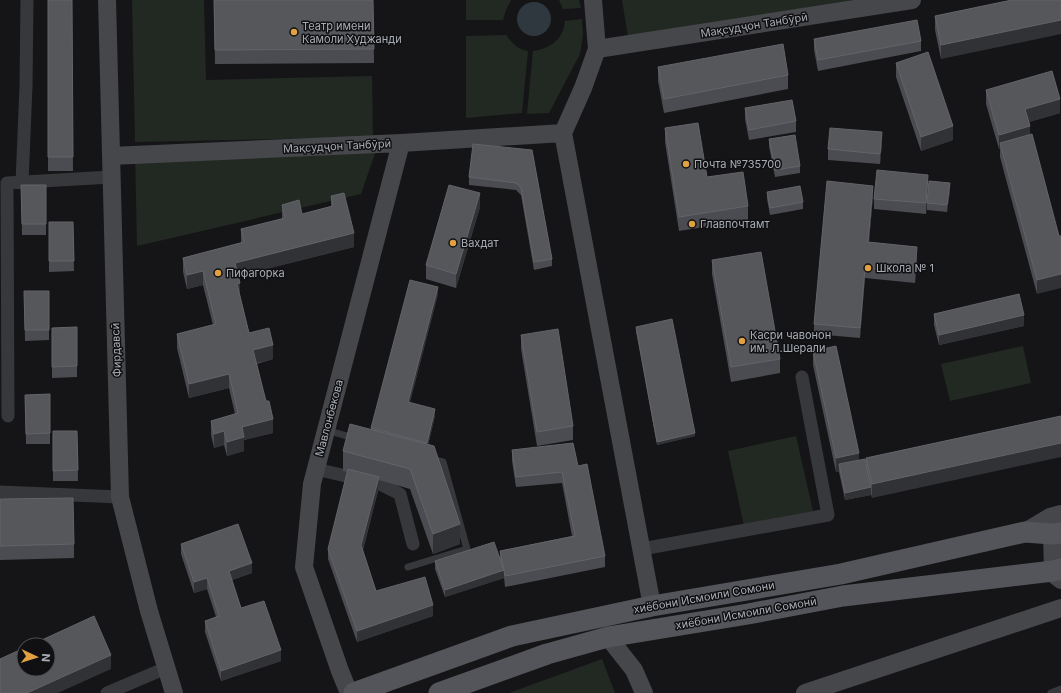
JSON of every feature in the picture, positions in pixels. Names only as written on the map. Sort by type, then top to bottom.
[{"type":"main road","name":"хиёбони Исмоили Сомони","points":[[354,693],[512,636],[652,606],[841,574],[1025,532],[1057,534]]},
{"type":"main road","name":"хиёбони Исмоили Сомонӣ","points":[[439,693],[547,654],[608,637],[748,614],[843,596],[1058,573]]},
{"type":"street","points":[[22,182],[26,86],[27,0]]},
{"type":"street","name":"Фирдавсӣ","points":[[107,0],[120,497],[149,611],[174,693]]},
{"type":"street","points":[[593,0],[597,50],[584,88],[563,132],[652,606]]},
{"type":"street","name":"Мақсудҷон Танбӯрӣ","points":[[597,50],[912,0]]},
{"type":"street","name":"Мақсудҷон Танбӯрӣ","points":[[111,156],[401,143],[563,132]]},
{"type":"street","name":"Мавлонбекова","points":[[349,693],[304,567],[312,484],[401,143]]},
{"type":"street","points":[[8,416],[7,183],[111,177]]},
{"type":"street","points":[[642,549],[828,515],[802,377]]},
{"type":"street","points":[[316,469],[380,484],[400,494],[413,544]]},
{"type":"street","points":[[0,492],[120,497]]},
{"type":"street","points":[[1025,532],[1050,518],[1061,514]]},
{"type":"street","points":[[1057,534],[1058,573]]},
{"type":"street","points":[[805,693],[1061,608]]},
{"type":"street","points":[[608,637],[634,670],[644,693]]},
{"type":"street","points":[[107,693],[166,668]]},
{"type":"lane","points":[[326,430],[362,440]]},
{"type":"lane","points":[[408,567],[468,549],[443,462],[421,456]]},
{"type":"lane","points":[[1050,693],[1061,689]]},
{"type":"shaded area","points":[[132,0],[204,0],[206,80],[372,76],[373,137],[135,142]]},
{"type":"shaded area","points":[[466,0],[511,0],[503,20],[466,20]]},
{"type":"shaded area","points":[[559,0],[579,0],[581,8],[563,9]]},
{"type":"shaded area","points":[[622,0],[854,0],[628,37]]},
{"type":"shaded area","points":[[531,2],[537,2],[541,3],[548,9],[551,19],[550,26],[544,33],[537,36],[531,36],[527,35],[520,29],[517,22],[517,16],[518,12],[524,5]]},
{"type":"shaded area","points":[[582,19],[583,35],[580,54],[549,113],[527,114],[533,51],[545,48],[555,42],[562,33],[565,21]]},
{"type":"shaded area","points":[[506,35],[516,46],[528,51],[522,113],[466,118],[466,36]]},
{"type":"shaded area","points":[[378,145],[361,194],[137,246],[135,152]]},
{"type":"shaded area","points":[[1023,346],[1031,383],[950,401],[941,364]]},
{"type":"shaded area","points":[[796,436],[813,511],[744,526],[728,451]]},
{"type":"shaded area","points":[[602,659],[615,693],[509,693]]},
{"type":"building","points":[[48,0],[72,0],[73,157],[48,157]]},
{"type":"building","name":"Театр имени Камоли Худжанди","points":[[214,0],[373,0],[374,49],[215,50]]},
{"type":"building","points":[[1012,0],[1061,0],[1061,20],[941,45],[935,16]]},
{"type":"building","points":[[917,20],[921,41],[818,60],[814,39]]},
{"type":"building","points":[[783,44],[788,75],[664,99],[658,67]]},
{"type":"building","points":[[928,52],[953,126],[921,137],[896,63]]},
{"type":"building","points":[[1052,71],[1060,99],[1025,109],[1030,126],[999,135],[986,90]]},
{"type":"building","points":[[792,100],[796,121],[749,130],[745,108]]},
{"type":"building","name":"Почта №735700","points":[[698,123],[707,177],[743,172],[748,206],[679,217],[665,128]]},
{"type":"building","points":[[830,128],[882,132],[880,154],[828,149]]},
{"type":"building","points":[[1032,134],[1059,236],[1061,236],[1061,274],[1037,280],[1000,143]]},
{"type":"building","points":[[795,135],[800,166],[775,170],[769,139]]},
{"type":"building","points":[[473,144],[532,150],[552,259],[534,262],[521,188],[516,183],[469,177]]},
{"type":"building","points":[[877,170],[928,175],[926,203],[874,199]]},
{"type":"building","name":"Школа № 1","points":[[827,181],[873,186],[868,242],[917,247],[915,272],[865,268],[860,328],[814,324]]},
{"type":"building","points":[[929,181],[950,183],[947,205],[927,203]]},
{"type":"building","points":[[21,185],[46,185],[46,224],[22,224]]},
{"type":"building","name":"Вахдат","points":[[449,185],[480,193],[456,274],[426,265]]},
{"type":"building","points":[[800,186],[803,202],[770,208],[767,192]]},
{"type":"building","points":[[344,193],[354,233],[235,263],[240,283],[237,284],[249,333],[269,328],[273,345],[253,350],[266,401],[269,401],[273,419],[242,427],[244,437],[227,442],[224,431],[214,434],[211,421],[238,413],[229,374],[189,384],[177,334],[216,324],[203,271],[187,275],[183,258],[244,242],[241,229],[285,218],[282,205],[299,200],[302,214],[333,206],[331,196]]},
{"type":"building","points":[[49,222],[73,222],[74,261],[49,261]]},
{"type":"building","points":[[761,252],[780,359],[731,367],[712,260]]},
{"type":"building","points":[[410,280],[438,287],[408,402],[435,409],[427,443],[371,428]]},
{"type":"building","points":[[24,291],[49,291],[49,330],[25,330]]},
{"type":"building","points":[[1019,294],[1024,315],[939,335],[934,314]]},
{"type":"building","points":[[672,319],[695,433],[657,442],[636,327]]},
{"type":"building","points":[[77,327],[77,366],[52,367],[52,328]]},
{"type":"building","points":[[558,329],[573,426],[537,432],[521,335]]},
{"type":"building","points":[[836,346],[859,453],[836,458],[813,351]]},
{"type":"building","points":[[50,394],[50,433],[26,434],[25,395]]},
{"type":"building","points":[[1061,416],[1061,443],[872,484],[866,458]]},
{"type":"building","points":[[350,424],[434,446],[460,524],[433,534],[410,469],[343,451]]},
{"type":"building","points":[[53,431],[77,431],[78,470],[53,471]]},
{"type":"building","points":[[573,443],[578,466],[587,464],[605,556],[505,576],[500,551],[575,536],[562,472],[516,477],[512,450]]},
{"type":"building","points":[[865,459],[871,487],[845,493],[839,464]]},
{"type":"building","points":[[348,469],[379,477],[361,545],[376,591],[425,577],[433,605],[357,631],[328,549]]},
{"type":"building","points":[[73,498],[74,544],[0,546],[0,499]]},
{"type":"building","points":[[238,524],[252,563],[229,571],[241,608],[264,601],[281,650],[221,671],[205,621],[219,616],[207,578],[194,582],[181,544]]},
{"type":"building","points":[[494,542],[504,570],[445,590],[435,561]]},
{"type":"building","points":[[94,616],[111,655],[27,693],[0,693],[0,659],[16,652],[16,677],[56,677],[56,637],[48,637]]},
{"type":"place","name":"Театр имени Камоли Худжанди","points":[[294,32]]},
{"type":"place","name":"Почта №735700","points":[[686,164]]},
{"type":"place","name":"Главпочтамт","points":[[692,224]]},
{"type":"place","name":"Вахдат","points":[[453,243]]},
{"type":"place","name":"Школа № 1","points":[[868,268]]},
{"type":"place","name":"Пифагорка","points":[[218,273]]},
{"type":"place","name":"Касри чавонон им. Л.Шерали","points":[[742,341]]}]
